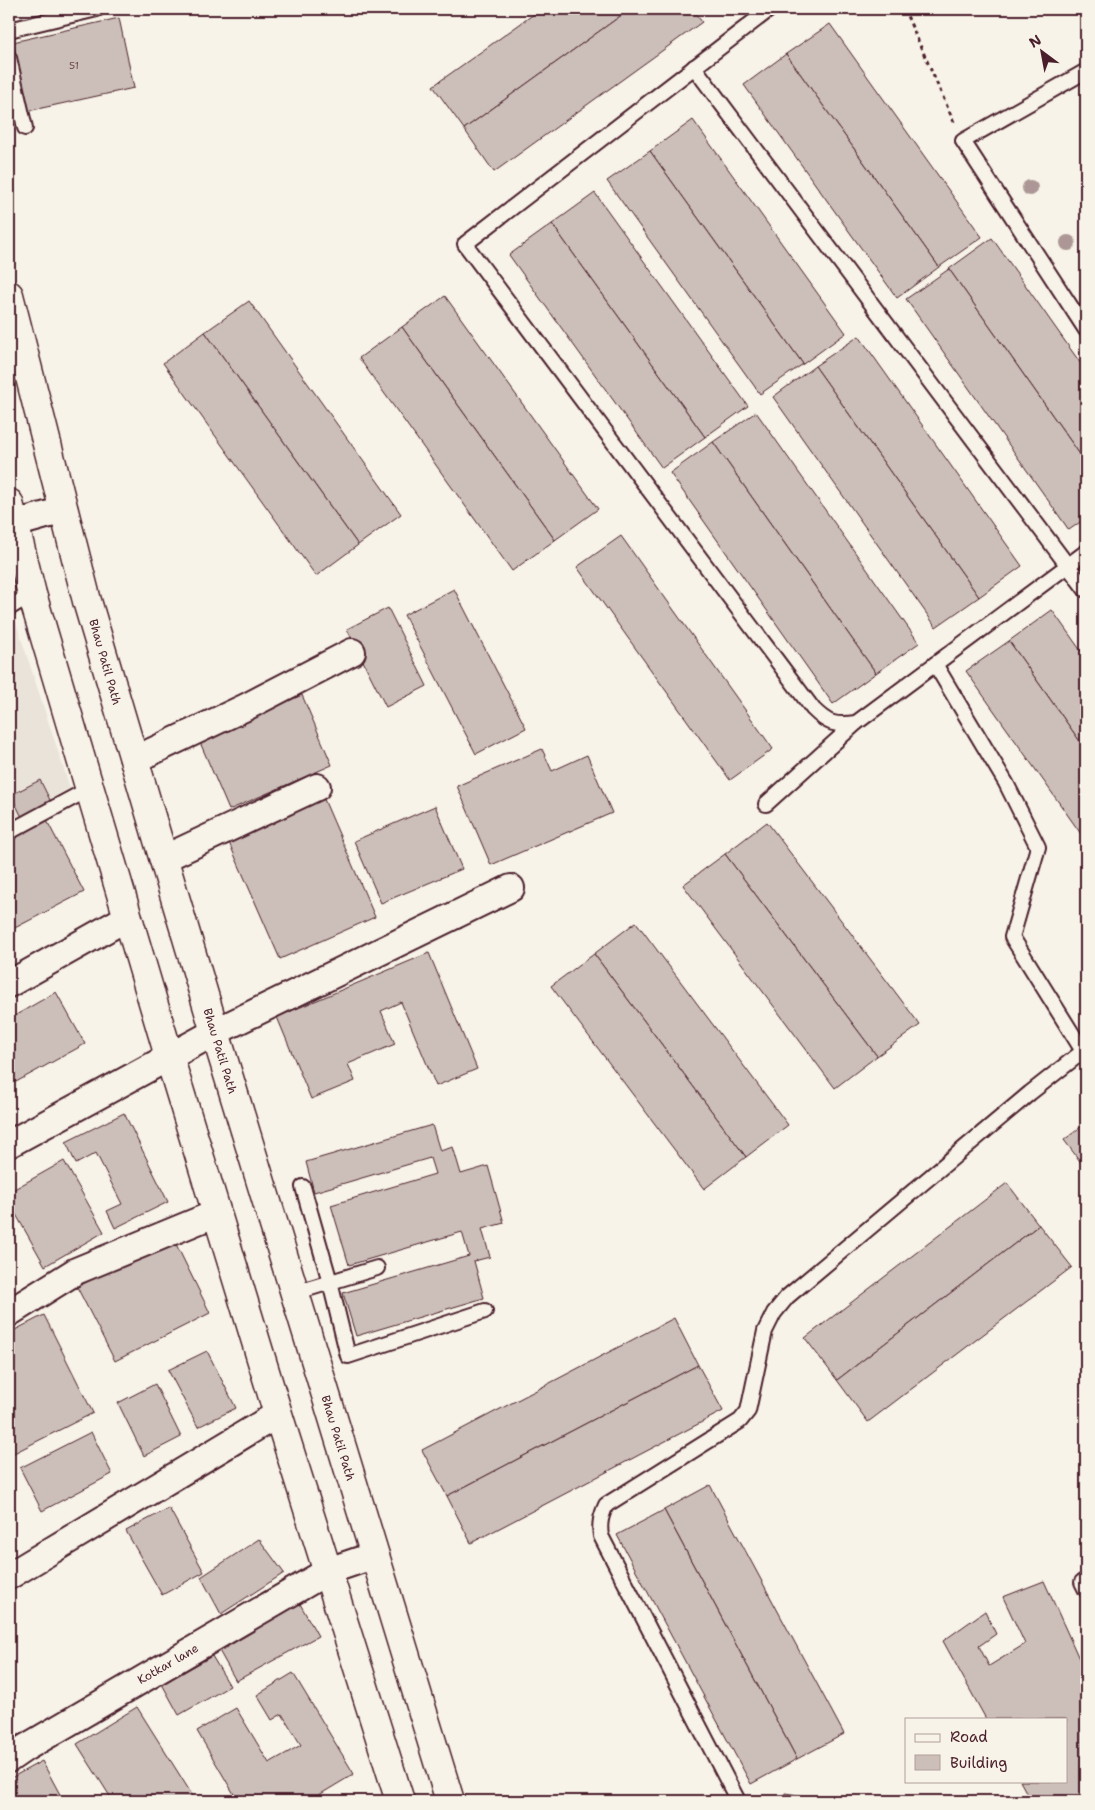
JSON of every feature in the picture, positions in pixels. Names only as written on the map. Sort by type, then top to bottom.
[{"type":"main road","name":"Bhau Patil Path","points":[[9,295],[87,601],[215,1032],[450,1801]]},
{"type":"main road","points":[[11,517],[32,594],[169,1056],[278,1414],[400,1801]]},
{"type":"street","points":[[11,517],[64,510]]},
{"type":"street","points":[[134,760],[246,707],[352,652]]},
{"type":"street","points":[[163,859],[317,787]]},
{"type":"street","points":[[9,1144],[215,1032],[511,888]]},
{"type":"street","points":[[9,984],[128,917]]},
{"type":"street","points":[[9,1313],[76,1271],[217,1213]]},
{"type":"street","points":[[9,1576],[278,1414]]},
{"type":"street","name":"Kotkar lane","points":[[9,1759],[328,1571],[375,1554]]},
{"type":"lane","points":[[9,30],[97,9]]},
{"type":"lane","points":[[770,9],[465,244],[813,709],[831,724],[856,723]]},
{"type":"lane","points":[[9,58],[25,128]]},
{"type":"lane","points":[[694,67],[1086,590]]},
{"type":"lane","points":[[1086,72],[963,141],[1086,330]]},
{"type":"lane","points":[[766,804],[856,723],[1086,552]]},
{"type":"lane","points":[[9,608],[32,594]]},
{"type":"lane","points":[[738,1801],[601,1536],[600,1522],[606,1505],[740,1421],[750,1406],[766,1331],[774,1313],[787,1297],[1084,1050],[1012,937],[1038,847],[1006,783],[935,664]]},
{"type":"lane","points":[[9,832],[90,789]]},
{"type":"lane","points":[[303,1188],[330,1282],[348,1356],[485,1311]]},
{"type":"lane","points":[[294,1293],[377,1268]]},
{"type":"path","points":[[904,9],[963,141]]},
{"type":"shaded area","points":[[9,601],[70,788],[9,821]]},
{"type":"building","points":[[541,9],[630,9],[464,129],[433,86]]},
{"type":"building","points":[[630,9],[692,9],[702,22],[494,172],[464,129]]},
{"type":"building","points":[[119,18],[134,88],[28,111],[13,42]]},
{"type":"building","points":[[830,24],[982,237],[939,267],[786,54]]},
{"type":"building","points":[[786,54],[939,267],[897,298],[744,85]]},
{"type":"building","points":[[693,120],[846,333],[803,364],[650,151]]},
{"type":"building","points":[[650,151],[803,364],[760,394],[607,181]]},
{"type":"building","points":[[595,193],[748,406],[705,437],[552,224]]},
{"type":"building","points":[[552,224],[705,437],[662,468],[509,255]]},
{"type":"building","points":[[992,238],[1086,371],[1086,463],[949,269]]},
{"type":"building","points":[[949,269],[1086,463],[1086,518],[1069,530],[906,299]]},
{"type":"building","points":[[445,296],[598,509],[555,540],[402,327]]},
{"type":"building","points":[[249,301],[401,514],[358,545],[205,332]]},
{"type":"building","points":[[402,327],[555,540],[512,571],[359,358]]},
{"type":"building","points":[[205,332],[358,545],[316,576],[163,363]]},
{"type":"building","points":[[859,336],[1022,566],[979,597],[815,366]]},
{"type":"building","points":[[815,366],[979,597],[936,627],[773,397]]},
{"type":"building","points":[[756,412],[919,643],[876,673],[713,442]]},
{"type":"building","points":[[713,442],[876,673],[833,704],[670,473]]},
{"type":"building","points":[[621,536],[773,749],[730,780],[577,567]]},
{"type":"building","points":[[454,589],[526,728],[476,754],[404,615]]},
{"type":"building","points":[[388,608],[427,686],[386,707],[347,629]]},
{"type":"building","points":[[1052,610],[1086,658],[1086,750],[1009,641]]},
{"type":"building","points":[[1009,641],[1086,750],[1086,841],[966,671]]},
{"type":"building","points":[[302,695],[332,765],[229,810],[199,740]]},
{"type":"building","points":[[542,749],[552,771],[587,755],[612,813],[491,865],[457,786]]},
{"type":"building","points":[[40,780],[52,804],[23,819],[11,795]]},
{"type":"building","points":[[323,797],[375,917],[280,959],[227,838]]},
{"type":"building","points":[[435,806],[462,869],[381,903],[354,841]]},
{"type":"building","points":[[45,817],[84,892],[9,931],[9,835]]},
{"type":"building","points":[[767,822],[920,1025],[877,1056],[725,854]]},
{"type":"building","points":[[725,854],[877,1056],[835,1088],[683,885]]},
{"type":"building","points":[[636,922],[788,1125],[746,1157],[594,954]]},
{"type":"building","points":[[429,953],[477,1069],[436,1086],[401,1002],[381,1011],[395,1044],[348,1064],[355,1081],[311,1099],[277,1017]]},
{"type":"building","points":[[594,954],[746,1157],[704,1189],[551,986]]},
{"type":"building","points":[[56,992],[85,1044],[16,1082],[9,1070],[9,1019]]},
{"type":"building","points":[[124,1113],[168,1202],[115,1228],[107,1211],[122,1204],[96,1153],[76,1164],[66,1142]]},
{"type":"building","points":[[1086,1123],[1086,1169],[1064,1140]]},
{"type":"building","points":[[432,1125],[440,1151],[453,1147],[461,1174],[488,1166],[504,1223],[482,1229],[490,1257],[474,1261],[484,1298],[356,1336],[343,1293],[469,1256],[462,1232],[349,1265],[331,1205],[435,1174],[430,1158],[314,1192],[306,1162]]},
{"type":"building","points":[[64,1161],[104,1232],[45,1266],[9,1202],[9,1192]]},
{"type":"building","points":[[1007,1183],[1039,1225],[837,1380],[805,1338]]},
{"type":"building","points":[[1039,1225],[1072,1267],[868,1422],[837,1380]]},
{"type":"building","points":[[173,1238],[210,1313],[115,1361],[77,1287]]},
{"type":"building","points":[[44,1315],[93,1413],[12,1454],[9,1448],[9,1333]]},
{"type":"building","points":[[674,1318],[698,1365],[447,1496],[422,1450]]},
{"type":"building","points":[[207,1351],[236,1408],[198,1427],[168,1370]]},
{"type":"building","points":[[698,1365],[723,1411],[471,1543],[447,1496]]},
{"type":"building","points":[[155,1384],[181,1437],[144,1456],[118,1403]]},
{"type":"building","points":[[91,1432],[112,1474],[42,1511],[20,1468]]},
{"type":"building","points":[[710,1485],[844,1734],[797,1759],[664,1510]]},
{"type":"building","points":[[169,1508],[204,1572],[162,1595],[126,1531]]},
{"type":"building","points":[[664,1510],[797,1759],[751,1784],[617,1535]]},
{"type":"building","points":[[259,1539],[284,1573],[221,1614],[201,1577]]},
{"type":"building","points":[[1044,1581],[1086,1674],[1086,1801],[1031,1801],[1021,1782],[1068,1782],[1068,1718],[985,1718],[943,1641],[985,1611],[996,1634],[979,1646],[989,1666],[1025,1644],[1003,1597]]},
{"type":"building","points":[[299,1602],[318,1636],[236,1681],[217,1647]]},
{"type":"building","points":[[212,1656],[230,1686],[179,1715],[162,1684]]},
{"type":"building","points":[[293,1673],[354,1774],[309,1801],[238,1801],[197,1731],[236,1708],[269,1763],[301,1745],[282,1714],[272,1720],[257,1695]]},
{"type":"building","points":[[137,1707],[196,1801],[113,1801],[77,1744]]},
{"type":"building","points":[[42,1761],[63,1800],[9,1801],[9,1779]]},
{"type":"building","points":[[785,1793],[837,1801],[784,1801]]}]
